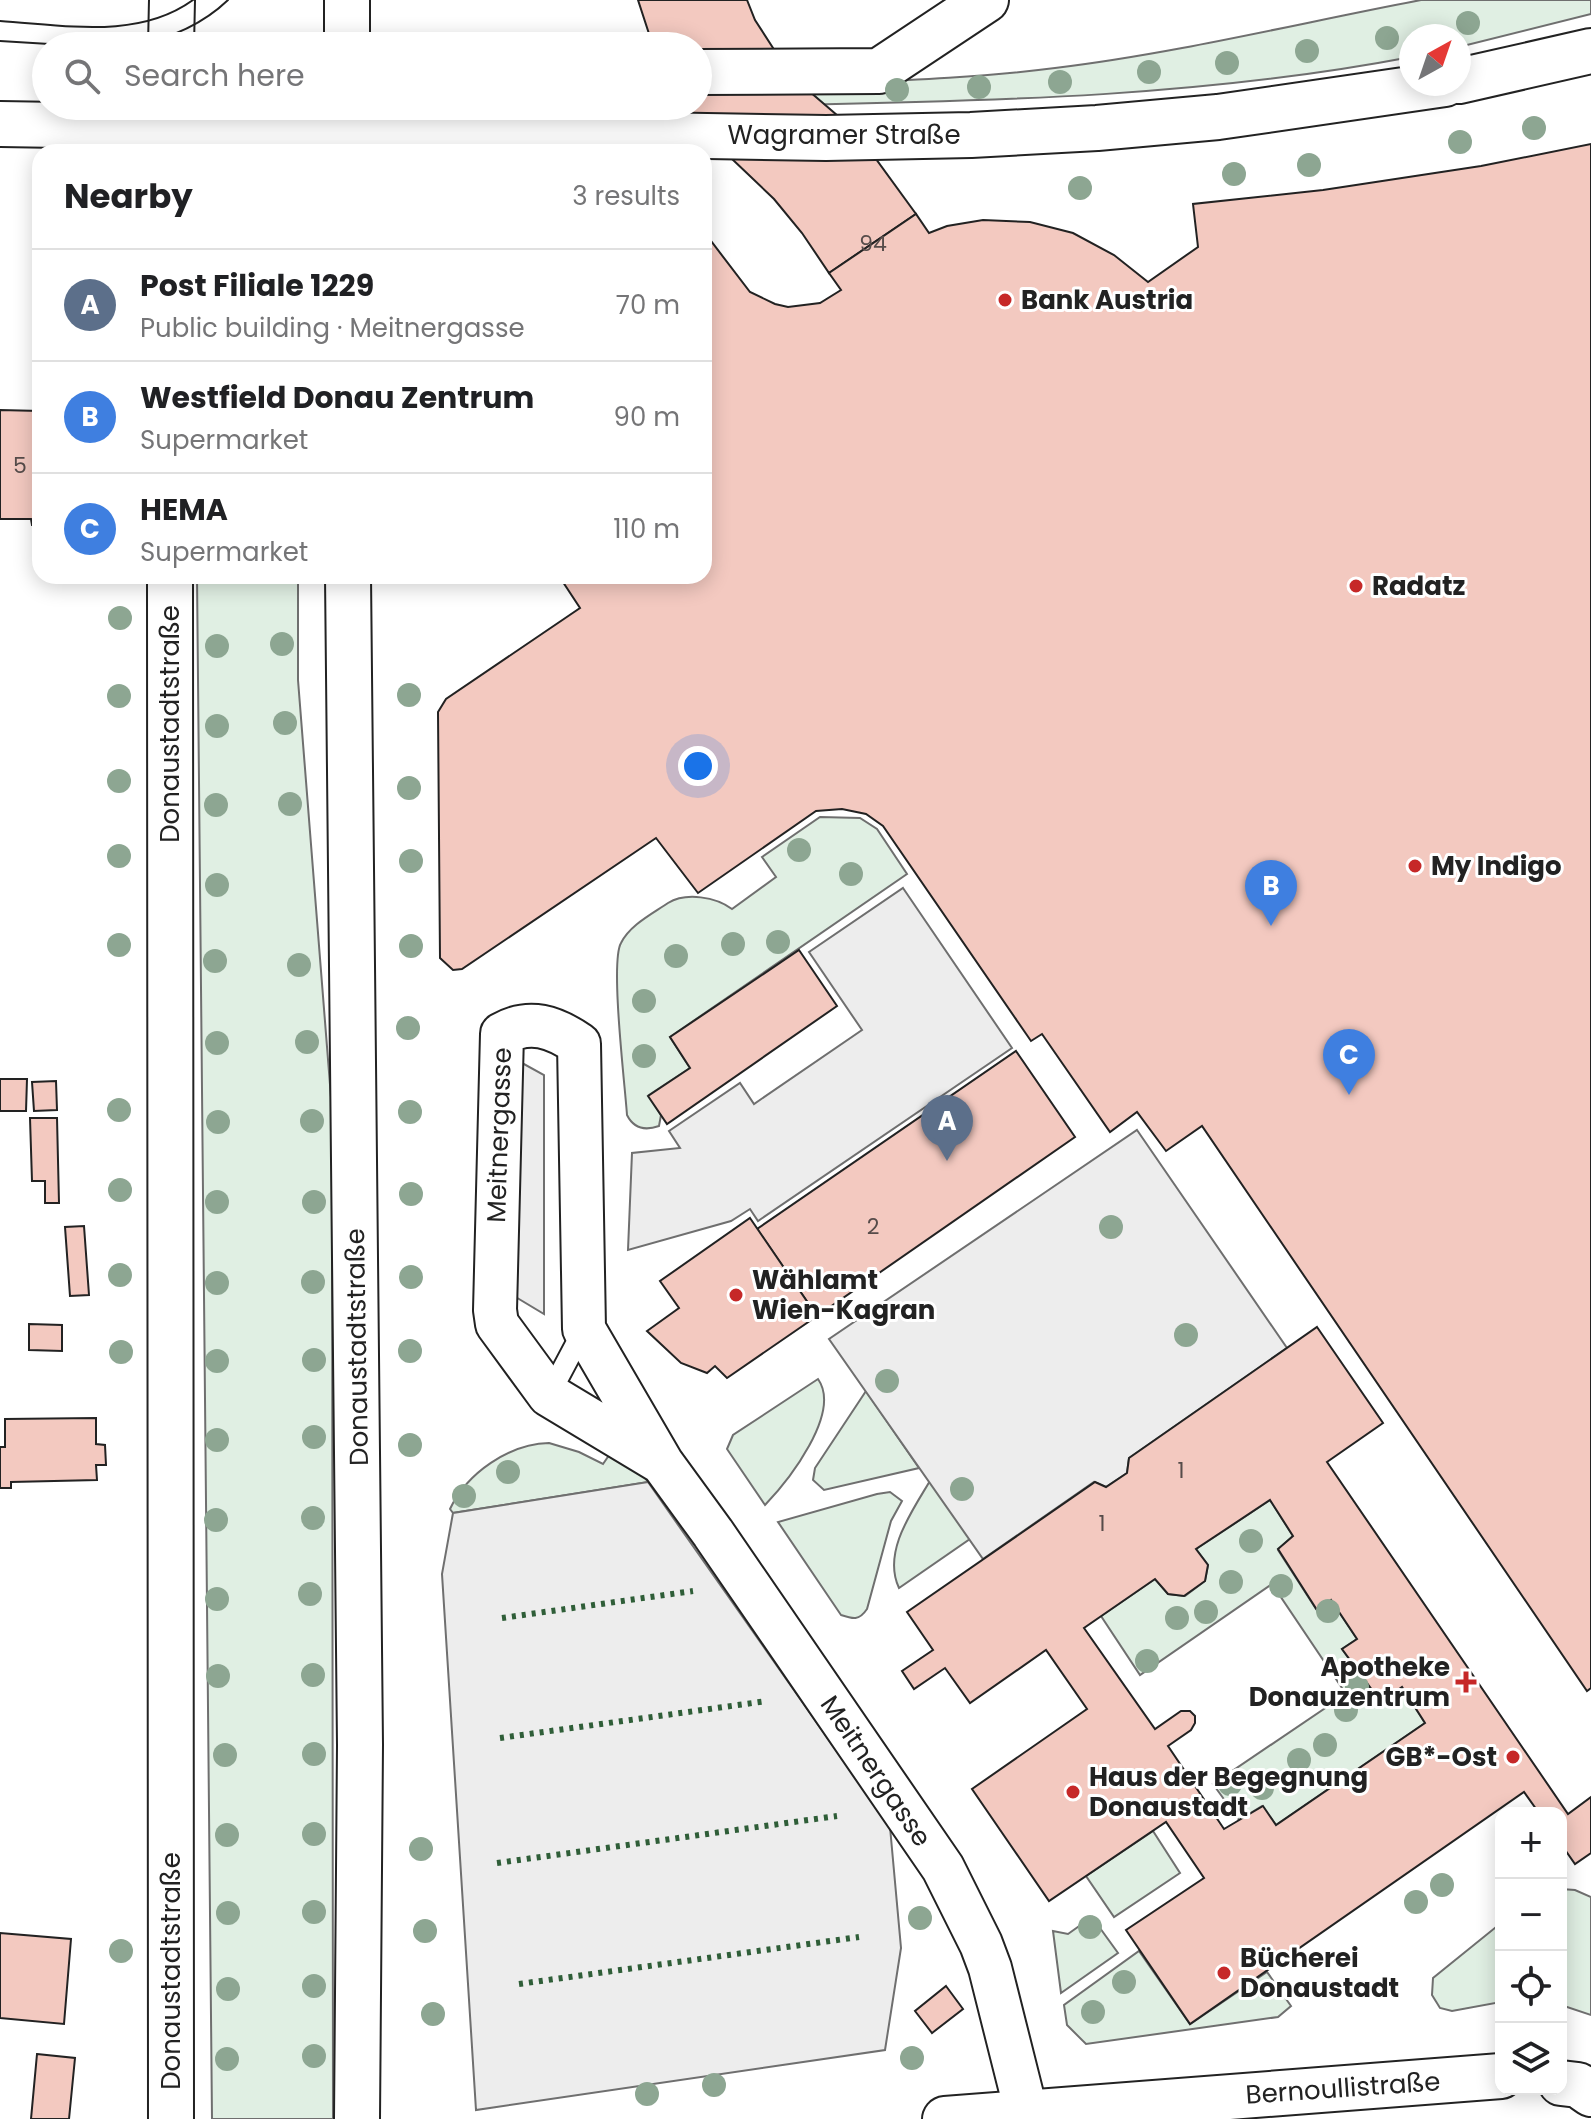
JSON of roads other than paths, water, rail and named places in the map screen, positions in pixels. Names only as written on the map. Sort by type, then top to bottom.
[{"type":"main road","points":[[171,32],[172,0]]},
{"type":"main road","points":[[347,0],[347,32]]},
{"type":"main road","points":[[712,72],[879,71],[986,0]]},
{"type":"main road","points":[[1471,78],[1591,51]]},
{"type":"main road","name":"Wagramer Straße","points":[[0,124],[826,138],[971,135],[1218,117],[1399,91]]},
{"type":"main road","points":[[170,128],[189,120]]},
{"type":"main road","name":"Donaustadtstraße","points":[[170,584],[171,2119]]},
{"type":"main road","name":"Donaustadtstraße","points":[[348,584],[360,1745],[357,2119]]},
{"type":"main road","name":"Bernoullistraße","points":[[945,2119],[1495,2076]]},
{"type":"main road","points":[[1567,2084],[1578,2085],[1591,2094]]},
{"type":"street","name":"Meitnergasse","points":[[662,1463],[549,1395],[497,1324],[502,1034],[514,1027],[545,1026],[560,1031],[579,1044],[584,1329],[662,1463],[943,1868],[990,1968],[1026,2111]]},
{"type":"lane","name":"Meitnergasse","points":[[549,1395],[584,1329]]},
{"type":"tram line","points":[[0,21],[75,27],[125,25],[172,13],[193,0]]},
{"type":"tram line","points":[[179,32],[207,17],[228,0]]},
{"type":"tram line","points":[[0,41],[32,43]]},
{"type":"place","name":"Bank Austria","points":[[1005,300]]},
{"type":"place","name":"Radatz","points":[[1356,586]]},
{"type":"place","name":"My Indigo","points":[[1415,866]]},
{"type":"place","name":"Westfield Donau Zentrum","points":[[1271,926]]},
{"type":"place","name":"HEMA","points":[[1349,1095]]},
{"type":"place","name":"Post Filiale 1229","points":[[947,1161]]},
{"type":"place","name":"Wählamt Wien-Kagran","points":[[736,1295]]},
{"type":"place","name":"Apotheke Donauzentrum","points":[[1466,1682]]},
{"type":"place","name":"GB*-Ost","points":[[1513,1757]]},
{"type":"place","name":"Haus der Begegnung Donaustadt","points":[[1073,1792]]},
{"type":"place","name":"Bücherei Donaustadt","points":[[1224,1973]]}]
